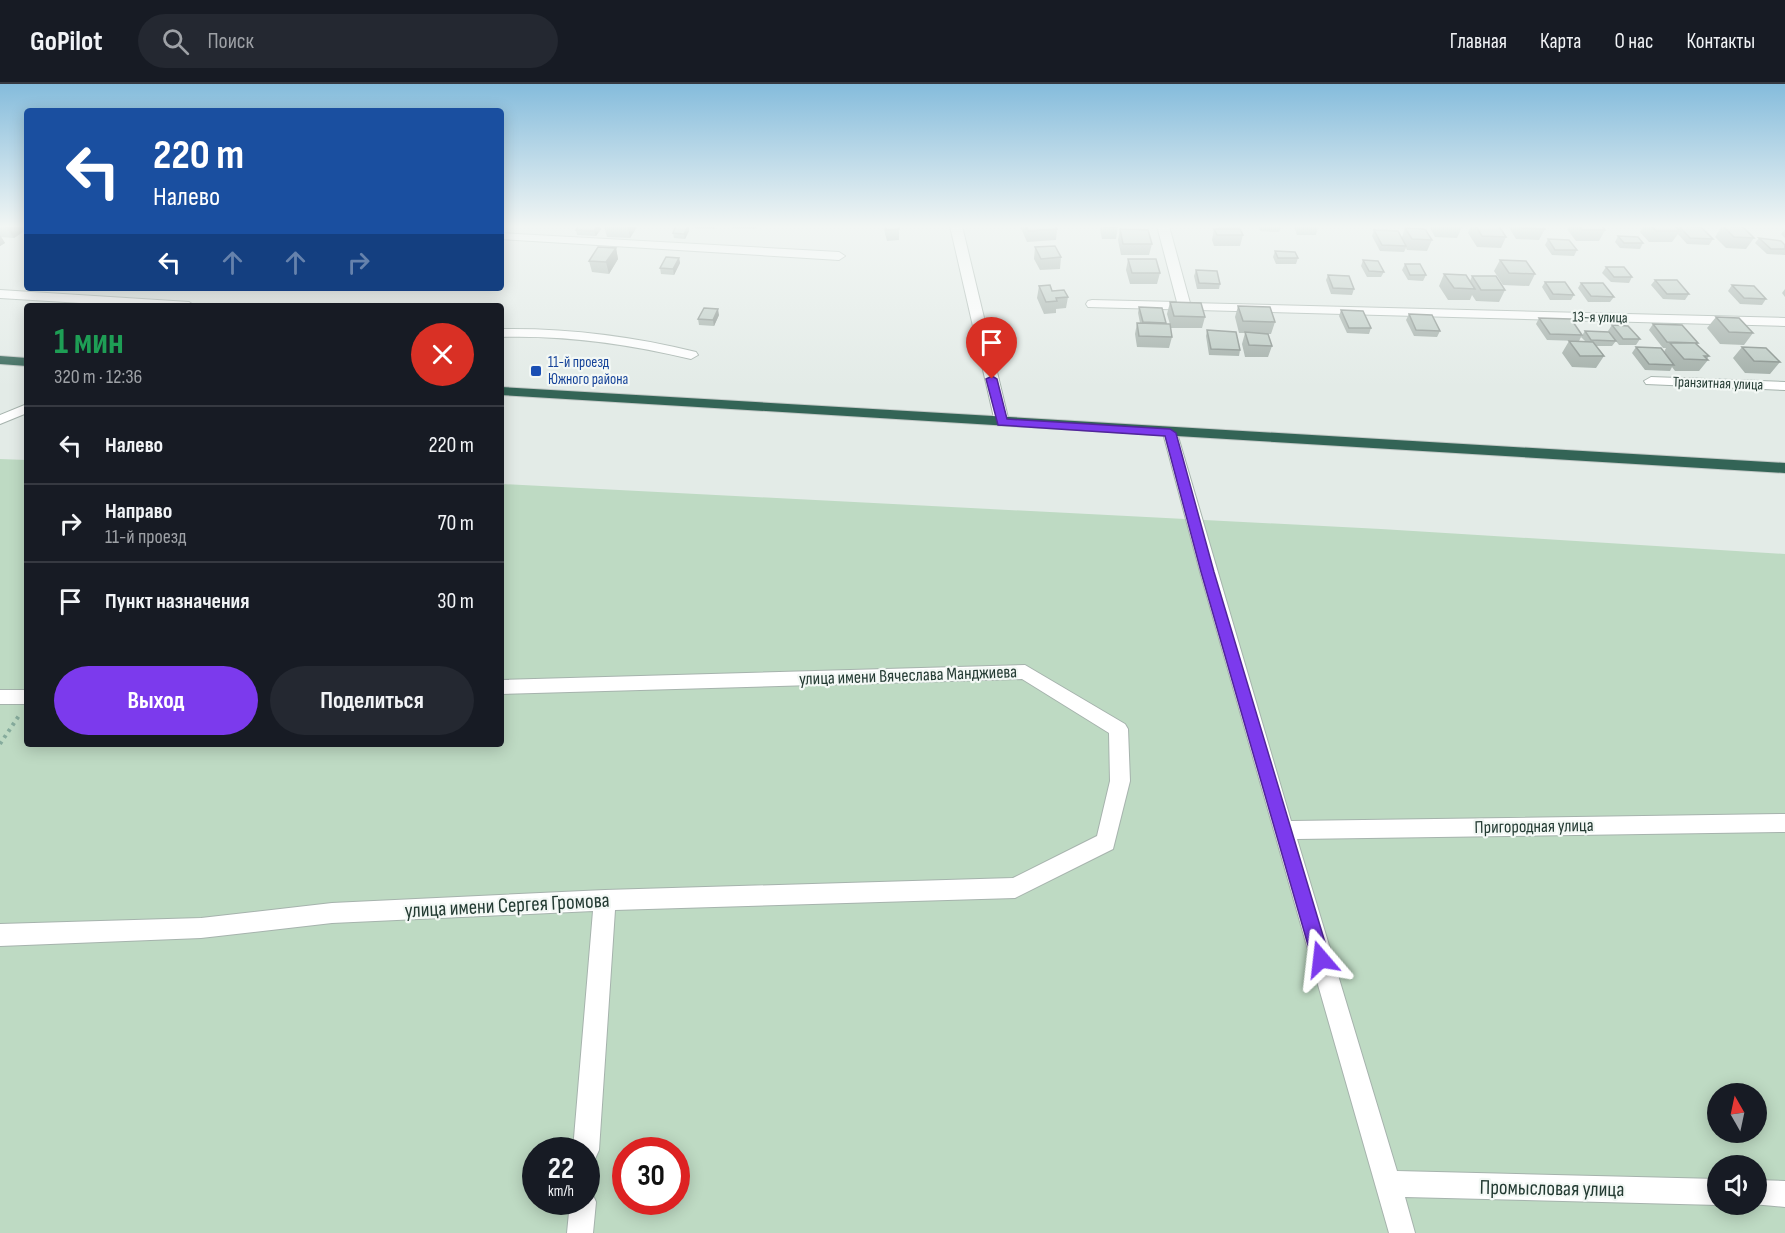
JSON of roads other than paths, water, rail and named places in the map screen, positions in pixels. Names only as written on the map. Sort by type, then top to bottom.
[{"type":"highway","points":[[0,360],[24,362]]},
{"type":"highway","points":[[504,391],[1170,433],[1785,468]]},
{"type":"street","points":[[969,280],[1002,422]]},
{"type":"street","points":[[1178,280],[1185,307]]},
{"type":"street","points":[[0,294],[142,303]]},
{"type":"street","name":"13-я улица","points":[[1092,304],[1785,322]]},
{"type":"street","points":[[504,333],[544,331],[646,344],[691,355]]},
{"type":"street","name":"Транзитная улица","points":[[1651,381],[1785,386]]},
{"type":"street","points":[[0,420],[24,409]]},
{"type":"street","points":[[1170,433],[1283,830],[1402,1233]]},
{"type":"street","name":"улица имени Вячеслава Манджиева","points":[[504,687],[1025,672],[1118,729],[1120,781],[1106,842],[1015,888]]},
{"type":"street","points":[[0,697],[24,704]]},
{"type":"street","name":"Пригородная улица","points":[[1283,830],[1785,823]]},
{"type":"street","name":"улица имени Сергея Громова","points":[[0,935],[201,928],[332,913],[605,900],[1015,888]]},
{"type":"street","points":[[587,1137],[605,900]]},
{"type":"street","name":"Промысловая улица","points":[[1387,1184],[1707,1192]]},
{"type":"street","points":[[1767,1193],[1785,1194]]},
{"type":"street","points":[[580,1233],[582,1215]]},
{"type":"place","name":"11-й проезд Южного района","points":[[536,371]]}]
